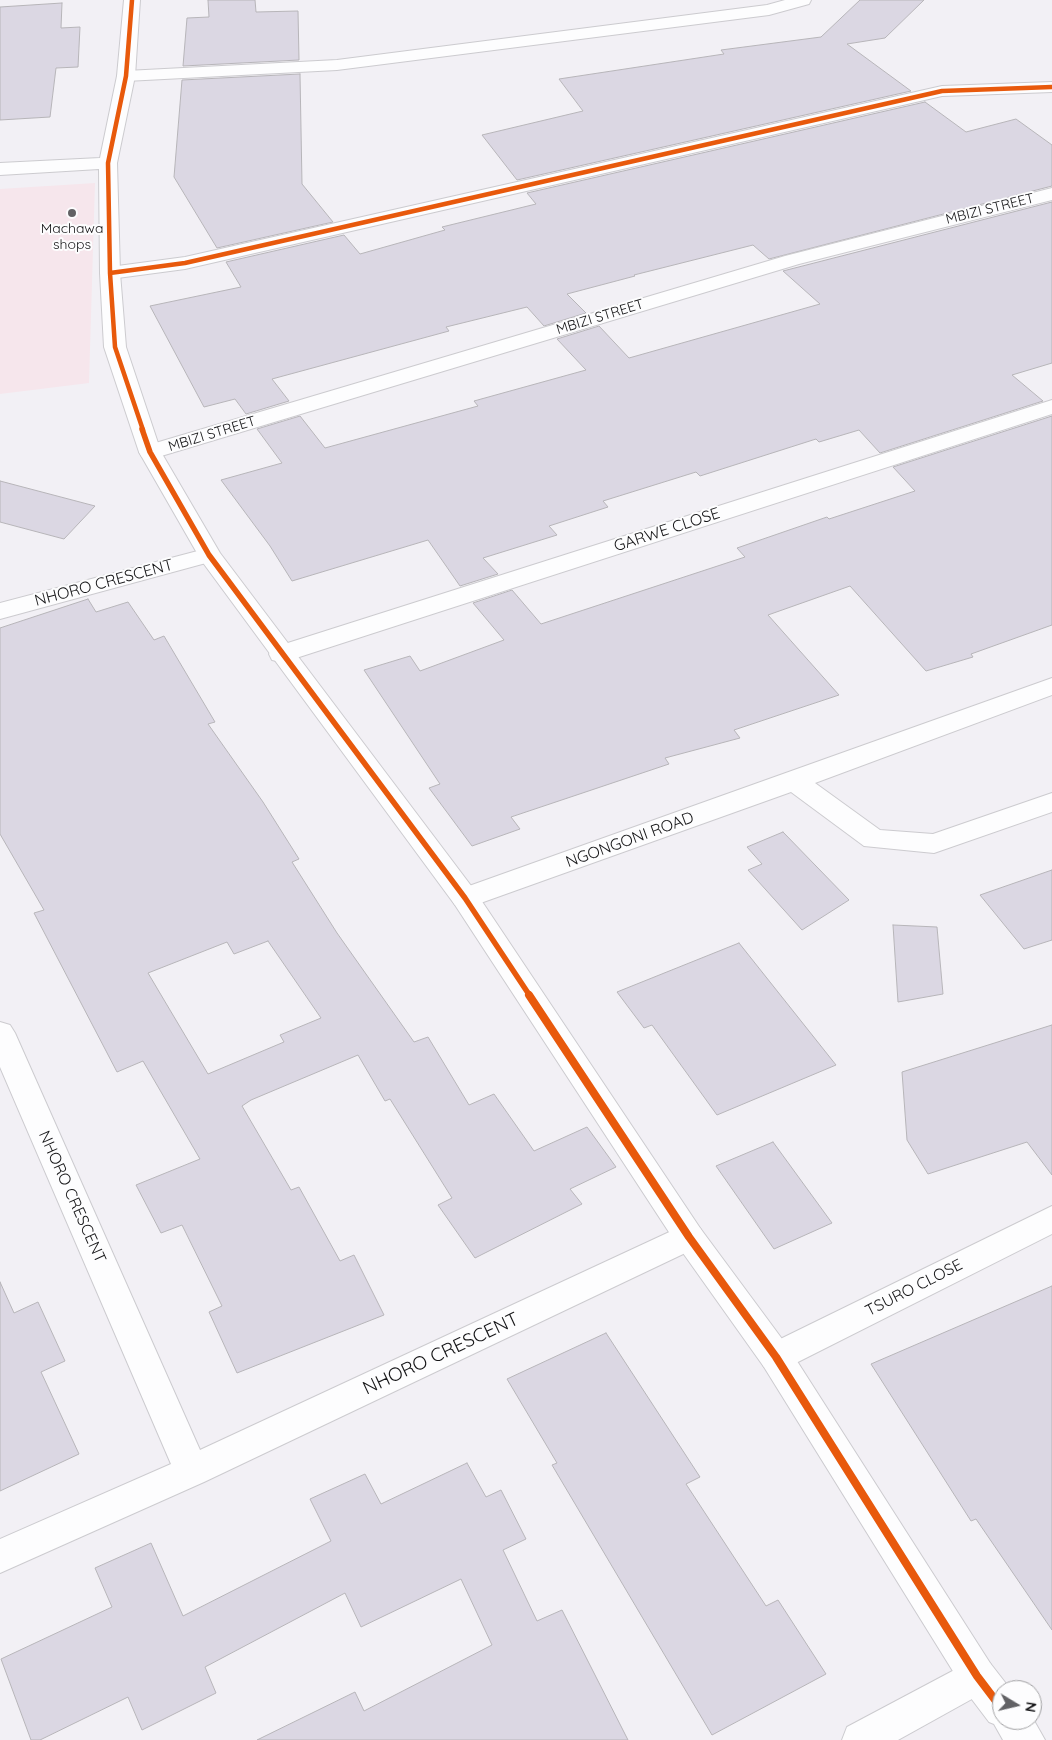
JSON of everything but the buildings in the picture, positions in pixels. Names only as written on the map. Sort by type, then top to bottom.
[{"type":"street","points":[[132,0],[126,76],[108,163],[110,273],[115,347],[150,452],[208,555],[465,898],[689,1237],[776,1357],[977,1676],[992,1696]]},
{"type":"street","points":[[126,76],[337,65],[769,10],[803,0]]},
{"type":"street","points":[[110,273],[194,261],[942,91],[1052,87]]},
{"type":"street","points":[[0,169],[108,163]]},
{"type":"street","name":"MBIZI STREET","points":[[150,452],[792,260],[1052,194]]},
{"type":"street","name":"GARWE CLOSE","points":[[281,654],[1052,407]]},
{"type":"street","name":"NHORO CRESCENT","points":[[0,610],[208,555]]},
{"type":"street","name":"NGONGONI ROAD","points":[[465,898],[794,781],[1052,686]]},
{"type":"street","points":[[794,781],[874,839],[934,844],[1052,802]]},
{"type":"street","name":"NHORO CRESCENT","points":[[0,1033],[192,1471]]},
{"type":"street","name":"TSURO CLOSE","points":[[776,1357],[1052,1219]]},
{"type":"street","name":"NHORO CRESCENT","points":[[0,1556],[192,1471],[689,1237]]},
{"type":"street","points":[[861,1740],[977,1676]]},
{"type":"street","points":[[1018,1730],[1026,1740]]},
{"type":"shaded area","points":[[95,183],[89,383],[0,394],[0,189]]},
{"type":"cycle path","points":[[132,0],[126,76],[108,163],[110,273],[115,347],[150,452],[209,555],[465,898],[689,1237],[776,1357],[977,1676],[992,1696]]},
{"type":"cycle path","points":[[110,273],[185,263],[942,91],[1052,87]]},
{"type":"place","name":"Machawa shops","points":[[72,213]]}]
